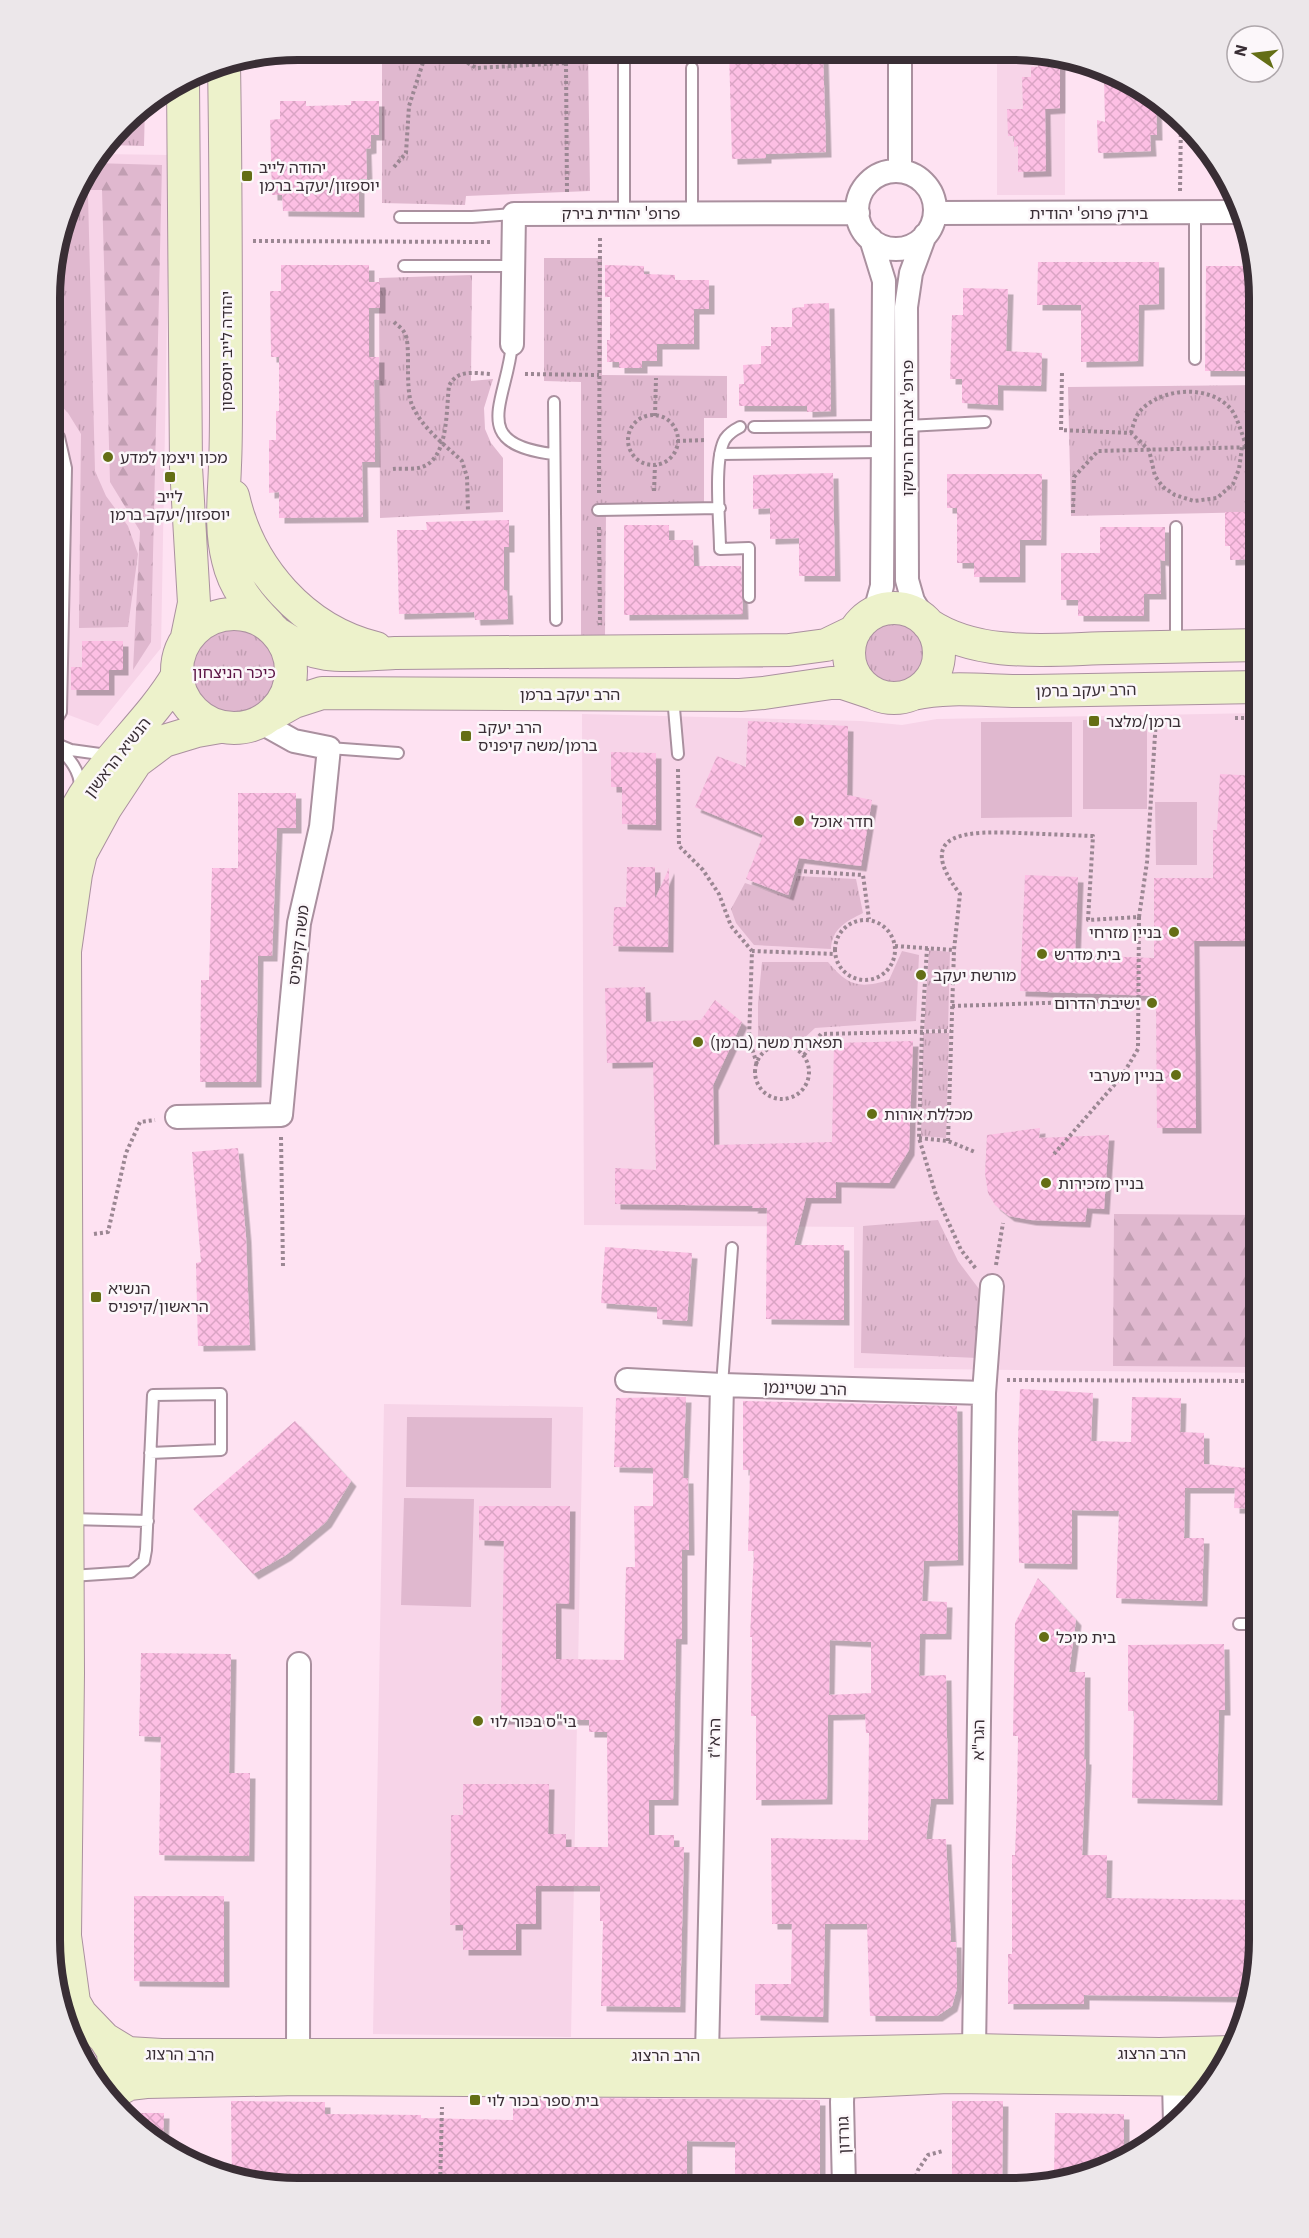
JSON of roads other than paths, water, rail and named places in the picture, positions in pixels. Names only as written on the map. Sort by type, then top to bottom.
[{"type":"street","points":[[900,60],[900,171]]},
{"type":"street","name":"יהודה לייב יוספסון","points":[[224,72],[227,241],[223,517],[227,559],[235,582],[242,594],[273,629]]},
{"type":"street","points":[[183,90],[186,467],[194,603],[187,638],[179,656],[177,675],[180,691],[187,705],[199,716],[220,727],[240,728],[265,719],[286,696],[290,680],[289,656],[273,629]]},
{"type":"street","points":[[900,171],[917,176],[926,185],[933,195],[935,213],[926,235],[916,243],[899,248],[887,248],[871,239],[863,230],[858,213],[861,194],[872,180],[888,172],[900,171]]},
{"type":"street","name":"בירק פרופ' יהודית","points":[[935,213],[1233,212]]},
{"type":"street","name":"פרופ' יהודית בירק","points":[[514,214],[858,213]]},
{"type":"street","points":[[512,344],[514,214]]},
{"type":"street","name":"פרופ' אברהם הרשקו","points":[[926,235],[911,273],[906,307],[907,580],[910,595],[926,622]]},
{"type":"street","name":"פרופ' אברהם הרשקו","points":[[863,623],[877,604],[882,586],[884,281],[871,239]]},
{"type":"street","points":[[225,462],[236,510],[245,534],[269,577],[289,597],[330,630],[360,644],[395,653]]},
{"type":"street","points":[[187,638],[204,622],[225,614],[248,615],[303,649],[323,655],[807,649],[835,641],[881,610],[894,608],[913,612],[942,633],[999,648],[1249,645]]},
{"type":"street","points":[[863,623],[849,651],[850,666],[856,679],[873,693],[893,698],[913,694],[929,681],[938,663],[938,642],[926,622]]},
{"type":"street","name":"הנשיא הראשון","points":[[60,865],[66,831],[77,810],[107,765],[160,702],[177,675]]},
{"type":"street","name":"הרב יעקב ברמן","points":[[265,719],[294,702],[321,693],[764,693],[843,683],[873,693]]},
{"type":"street","name":"הרב יעקב ברמן","points":[[913,694],[961,689],[1029,691],[1249,687]]},
{"type":"street","points":[[265,719],[294,741],[329,748]]},
{"type":"street","name":"הנשיא הראשון","points":[[60,1340],[66,1241],[63,969],[81,853],[105,809],[136,762],[164,741],[220,727]]},
{"type":"street","name":"משה קיפניס","points":[[177,1117],[281,1115],[299,923],[321,827],[329,748]]},
{"type":"street","name":"הנשיא הראשון","points":[[60,889],[65,951]]},
{"type":"street","name":"הגר\"א","points":[[974,2050],[984,1386],[992,1286]]},
{"type":"street","name":"הנשיא הראשון","points":[[60,1374],[68,1519],[65,1936],[74,2002],[88,2030],[112,2050],[115,2064],[114,2078],[110,2086]]},
{"type":"street","name":"הרב שטיינמן","points":[[627,1380],[722,1385],[984,1386]]},
{"type":"street","name":"הרא\"ז","points":[[706,2055],[722,1385]]},
{"type":"street","points":[[298,2054],[299,1664]]},
{"type":"street","name":"הנשיא הראשון","points":[[61,1957],[65,1936]]},
{"type":"street","name":"הרב הרצוג","points":[[88,2030],[128,2053],[143,2055],[706,2055],[974,2050],[1166,2067],[1205,2077]]},
{"type":"street","points":[[948,2078],[974,2050]]},
{"type":"street","points":[[843,2082],[886,2052]]},
{"type":"street","points":[[706,2055],[731,2080]]},
{"type":"street","name":"הרב הרצוג","points":[[114,2091],[129,2084],[146,2082],[299,2079],[843,2082],[1166,2067],[1219,2055]]},
{"type":"street","points":[[1166,2067],[1173,2114]]},
{"type":"street","name":"גורדון","points":[[843,2082],[844,2178]]},
{"type":"lane","points":[[624,60],[624,213]]},
{"type":"lane","points":[[692,68],[692,213]]},
{"type":"lane","points":[[1187,212],[1195,359]]},
{"type":"lane","points":[[400,217],[472,218],[514,214]]},
{"type":"lane","points":[[404,266],[513,266]]},
{"type":"lane","points":[[512,344],[511,358],[498,406],[498,423],[506,438],[520,447],[553,454]]},
{"type":"lane","points":[[554,402],[556,620]]},
{"type":"lane","points":[[907,426],[985,422]]},
{"type":"lane","points":[[754,427],[884,426]]},
{"type":"lane","points":[[740,427],[724,440],[720,454],[720,549],[748,548],[749,597]]},
{"type":"lane","points":[[60,441],[66,468],[60,714]]},
{"type":"lane","points":[[720,454],[883,453]]},
{"type":"lane","points":[[598,510],[720,508]]},
{"type":"lane","points":[[1176,527],[1176,647]]},
{"type":"lane","points":[[673,694],[678,754]]},
{"type":"lane","points":[[60,745],[71,750],[109,755],[138,730]]},
{"type":"lane","points":[[329,748],[398,753]]},
{"type":"lane","points":[[60,750],[77,771],[81,785],[77,810]]},
{"type":"lane","points":[[722,1385],[732,1248]]},
{"type":"lane","points":[[68,1577],[131,1572],[144,1561],[148,1521],[150,1453],[153,1395],[221,1394],[221,1450],[150,1453]]},
{"type":"lane","points":[[68,1519],[148,1521]]},
{"type":"lane","points":[[1239,1624],[1249,1624]]},
{"type":"place","name":"יהודה לייב יוספזון/יעקב ברמן","points":[[247,176]]},
{"type":"place","name":"מכון ויצמן למדע","points":[[108,457]]},
{"type":"place","name":"לייב יוספזון/יעקב ברמן","points":[[170,477]]},
{"type":"place","name":"ברמן/מלצר","points":[[1094,721]]},
{"type":"place","name":"הרב יעקב ברמן/משה קיפניס","points":[[466,736]]},
{"type":"place","name":"חדר אוכל","points":[[799,821]]},
{"type":"place","name":"בניין מזרחי","points":[[1174,932]]},
{"type":"place","name":"בית מדרש","points":[[1042,954]]},
{"type":"place","name":"מורשת יעקב","points":[[921,975]]},
{"type":"place","name":"ישיבת הדרום","points":[[1152,1003]]},
{"type":"place","name":"תפארת משה (ברמן)","points":[[698,1042]]},
{"type":"place","name":"בניין מערבי","points":[[1176,1075]]},
{"type":"place","name":"מכללת אורות","points":[[872,1114]]},
{"type":"place","name":"בניין מזכירות","points":[[1046,1183]]},
{"type":"place","name":"הנשיא הראשון/קיפניס","points":[[96,1297]]},
{"type":"place","name":"בית מיכל","points":[[1044,1637]]},
{"type":"place","name":"בי\"ס בכור לוי","points":[[478,1721]]},
{"type":"place","name":"בית ספר בכור לוי","points":[[475,2100]]},
{"type":"park label","name":"כיכר הניצחון","points":[[234,672]]}]
